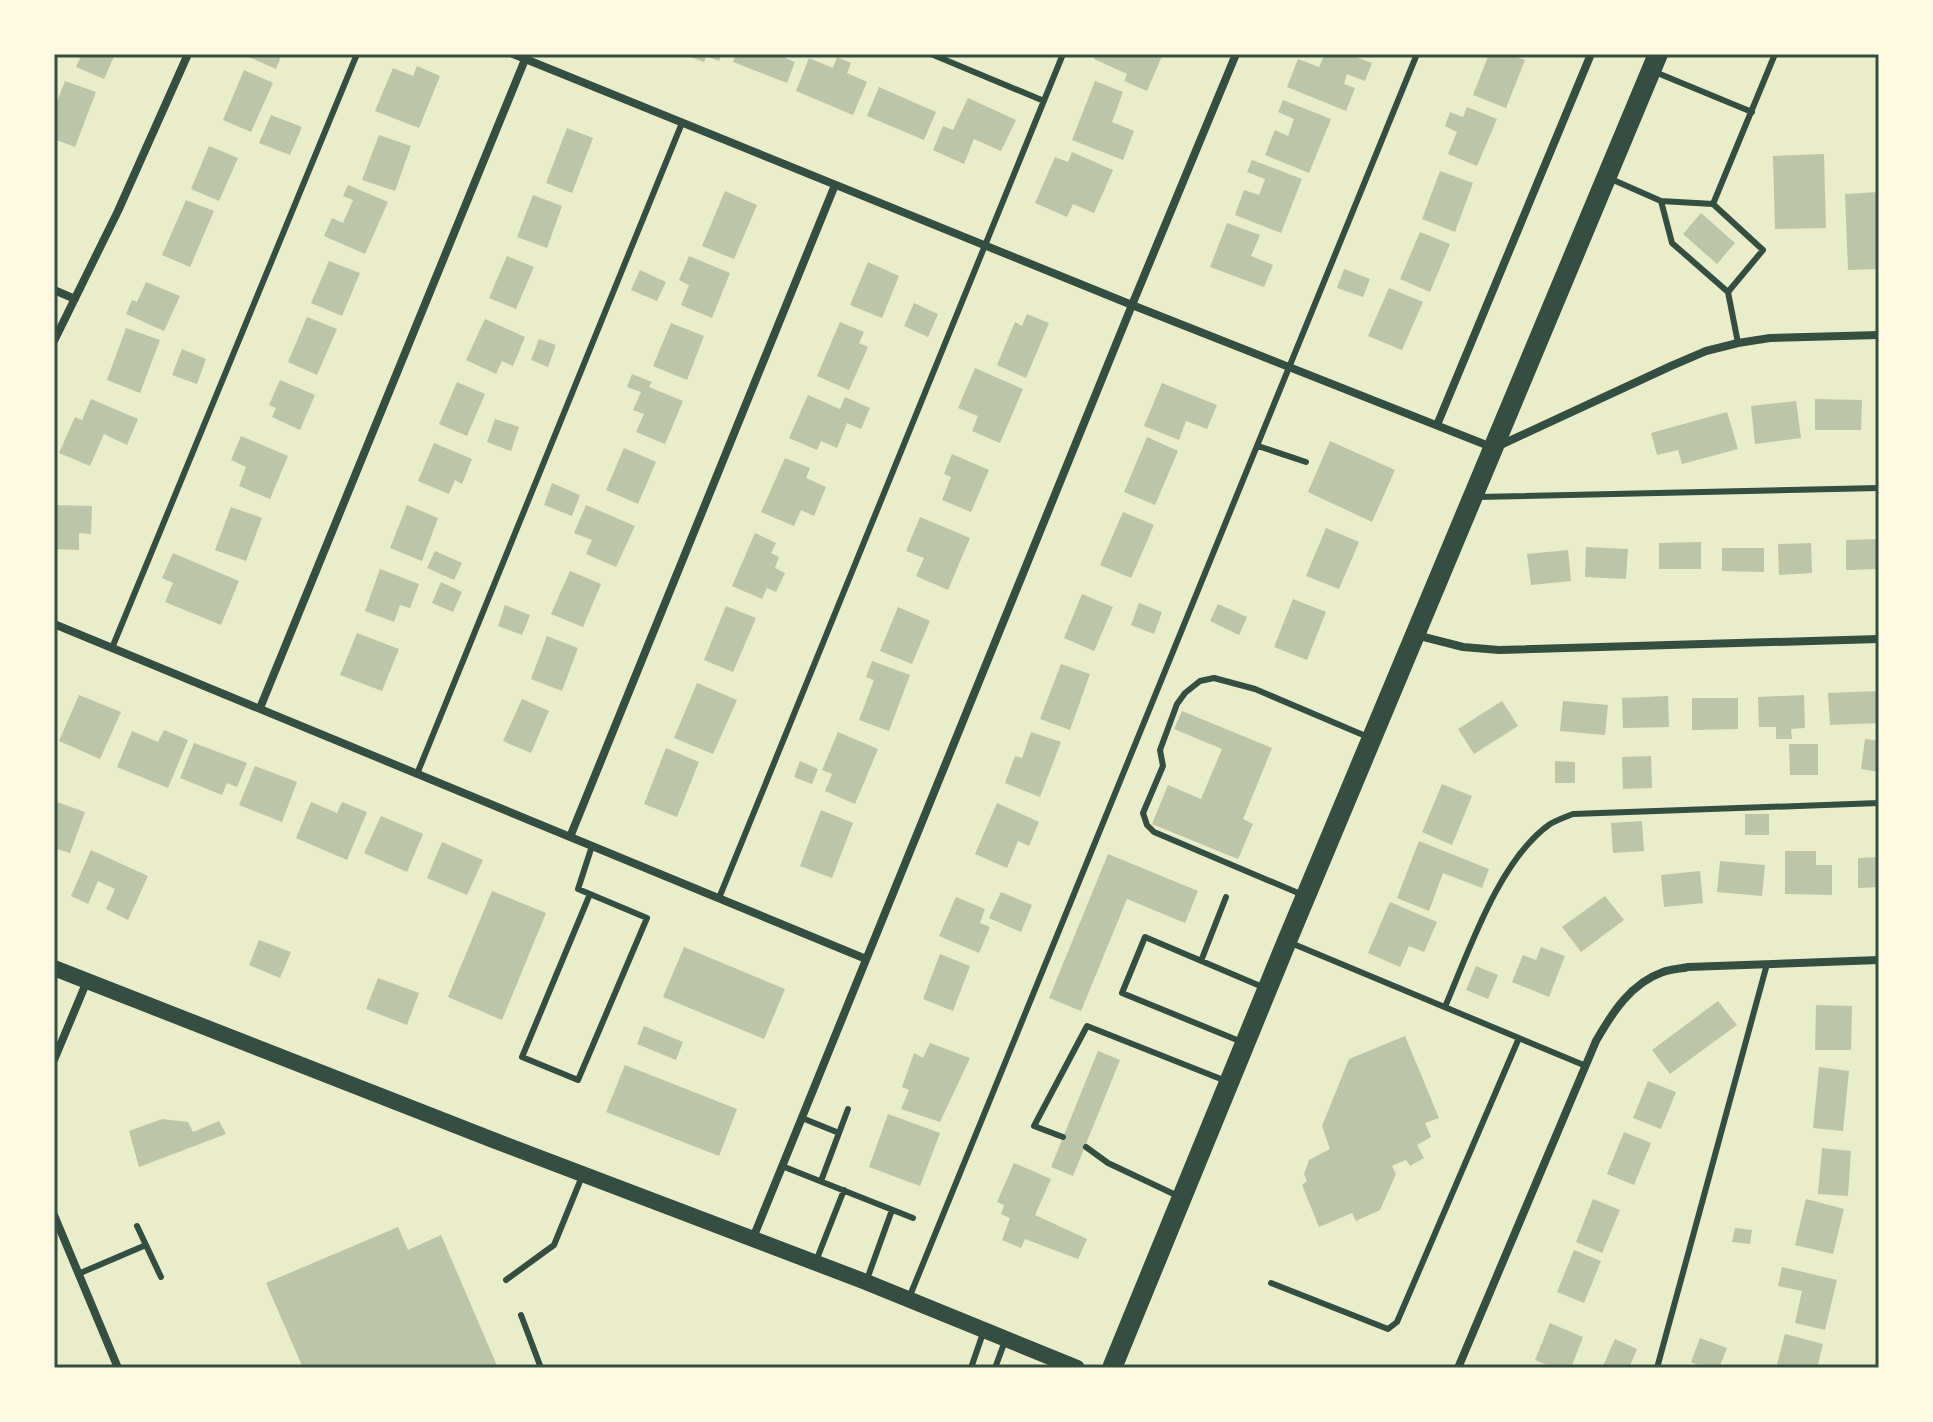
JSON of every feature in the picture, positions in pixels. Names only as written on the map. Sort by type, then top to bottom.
[{"type":"main road","points":[[1112,1368],[1655,62]]},
{"type":"main road","points":[[54,968],[866,1282],[1077,1368]]},
{"type":"street","points":[[54,341],[118,211],[188,54]]},
{"type":"street","points":[[513,54],[1494,448],[1706,351],[1770,338],[1879,335]]},
{"type":"street","points":[[753,1238],[1236,54]]},
{"type":"street","points":[[1437,425],[1591,54]]},
{"type":"street","points":[[260,708],[526,57]]},
{"type":"street","points":[[570,837],[835,185]]},
{"type":"street","points":[[54,290],[75,299]]},
{"type":"street","points":[[54,624],[866,959]]},
{"type":"street","points":[[1415,635],[1463,647],[1499,650],[1879,639]]},
{"type":"street","points":[[1458,1368],[1596,1041],[1610,1017],[1642,982],[1664,971],[1676,969],[1879,960]]},
{"type":"street","points":[[54,1060],[87,981]]},
{"type":"street","points":[[54,1215],[118,1368]]},
{"type":"lane","points":[[112,648],[357,54]]},
{"type":"lane","points":[[931,54],[1044,101]]},
{"type":"lane","points":[[719,898],[1063,54]]},
{"type":"lane","points":[[909,1299],[1417,54]]},
{"type":"lane","points":[[1713,204],[1775,54]]},
{"type":"lane","points":[[1655,62],[1752,112]]},
{"type":"lane","points":[[417,774],[682,123]]},
{"type":"lane","points":[[1607,177],[1661,201],[1713,204],[1763,250],[1728,292]]},
{"type":"lane","points":[[1661,201],[1672,243],[1728,292],[1738,343]]},
{"type":"lane","points":[[1258,446],[1306,462]]},
{"type":"lane","points":[[1473,497],[1879,488]]},
{"type":"lane","points":[[1306,897],[1154,832],[1144,820],[1143,813],[1163,766],[1160,750],[1177,704],[1200,681],[1214,678],[1255,689],[1372,739]]},
{"type":"lane","points":[[1445,1007],[1495,890],[1531,841],[1552,823],[1573,814],[1879,803]]},
{"type":"lane","points":[[590,894],[522,1057],[578,1080],[647,918],[590,894],[578,889],[592,846]]},
{"type":"lane","points":[[1201,961],[1226,897]]},
{"type":"lane","points":[[1245,1044],[1122,993],[1145,937],[1268,989]]},
{"type":"lane","points":[[1287,941],[1586,1066]]},
{"type":"lane","points":[[1657,1368],[1767,964]]},
{"type":"lane","points":[[1063,1137],[1034,1126],[1087,1026],[1229,1082]]},
{"type":"lane","points":[[1271,1283],[1388,1329],[1397,1322],[1519,1038]]},
{"type":"lane","points":[[821,1181],[848,1109]]},
{"type":"lane","points":[[802,1118],[839,1133]]},
{"type":"lane","points":[[1086,1147],[1108,1163],[1182,1199]]},
{"type":"lane","points":[[782,1166],[913,1218]]},
{"type":"lane","points":[[506,1280],[554,1245],[583,1174]]},
{"type":"lane","points":[[815,1263],[844,1190]]},
{"type":"lane","points":[[866,1282],[892,1210]]},
{"type":"lane","points":[[137,1226],[161,1277]]},
{"type":"lane","points":[[78,1274],[146,1245]]},
{"type":"lane","points":[[521,1315],[541,1368]]},
{"type":"lane","points":[[971,1368],[984,1330]]},
{"type":"lane","points":[[995,1368],[1006,1338]]},
{"type":"building","points":[[82,54],[115,54],[104,79],[76,67]]},
{"type":"building","points":[[242,54],[282,54],[276,69]]},
{"type":"building","points":[[683,54],[722,54],[719,61],[706,56],[704,62]]},
{"type":"building","points":[[736,54],[787,54],[785,58],[795,62],[787,83],[733,62]]},
{"type":"building","points":[[1096,54],[1162,56],[1147,91],[1124,81],[1127,74],[1094,59]]},
{"type":"building","points":[[1325,54],[1348,54],[1372,63],[1365,81],[1347,74],[1344,84],[1355,88],[1346,111],[1287,87],[1298,59],[1319,67]]},
{"type":"building","points":[[1489,54],[1509,54],[1525,60],[1506,108],[1473,95]]},
{"type":"building","points":[[837,57],[851,63],[847,73],[867,82],[853,115],[796,91],[809,58],[833,68]]},
{"type":"building","points":[[417,66],[440,76],[419,128],[375,111],[393,68],[413,76]]},
{"type":"building","points":[[244,70],[273,83],[251,132],[223,120]]},
{"type":"building","points":[[65,81],[96,92],[75,147],[54,139],[54,103]]},
{"type":"building","points":[[1095,81],[1123,92],[1112,122],[1134,131],[1123,160],[1072,140]]},
{"type":"building","points":[[879,87],[936,112],[924,140],[867,116]]},
{"type":"building","points":[[968,98],[1016,120],[1001,151],[974,139],[964,164],[933,150],[943,126],[953,130]]},
{"type":"building","points":[[1283,100],[1331,119],[1309,173],[1265,155],[1275,130],[1288,136],[1294,119],[1278,112]]},
{"type":"building","points":[[1467,107],[1497,119],[1477,166],[1448,154],[1457,132],[1445,126],[1450,112],[1463,117]]},
{"type":"building","points":[[271,115],[302,127],[290,155],[259,143]]},
{"type":"building","points":[[567,128],[593,138],[572,193],[546,183]]},
{"type":"building","points":[[379,135],[411,146],[395,191],[362,180]]},
{"type":"building","points":[[209,146],[238,158],[219,201],[191,189]]},
{"type":"building","points":[[1072,152],[1113,170],[1094,213],[1073,204],[1067,217],[1035,203],[1055,157],[1068,162]]},
{"type":"building","points":[[1824,154],[1826,228],[1775,229],[1773,156]]},
{"type":"building","points":[[1252,160],[1302,179],[1281,233],[1235,215],[1244,190],[1259,195],[1265,179],[1247,172]]},
{"type":"building","points":[[1440,171],[1473,183],[1455,232],[1422,219]]},
{"type":"building","points":[[348,185],[388,202],[365,254],[324,236],[332,218],[343,223],[353,200],[343,196]]},
{"type":"building","points":[[725,191],[757,205],[734,259],[702,246]]},
{"type":"building","points":[[1879,192],[1879,269],[1848,270],[1845,194]]},
{"type":"building","points":[[533,195],[562,206],[547,248],[517,237]]},
{"type":"building","points":[[186,200],[214,211],[190,267],[162,255]]},
{"type":"building","points":[[1701,213],[1735,243],[1717,264],[1683,234]]},
{"type":"building","points":[[1227,223],[1260,235],[1251,256],[1273,265],[1264,287],[1210,267]]},
{"type":"building","points":[[1420,232],[1450,244],[1430,292],[1400,279]]},
{"type":"building","points":[[507,256],[534,267],[516,309],[489,298]]},
{"type":"building","points":[[689,256],[730,273],[712,318],[681,305],[689,285],[679,280]]},
{"type":"building","points":[[329,261],[360,273],[342,316],[311,303]]},
{"type":"building","points":[[868,262],[899,276],[882,318],[850,305]]},
{"type":"building","points":[[1344,269],[1370,279],[1363,297],[1337,288]]},
{"type":"building","points":[[640,270],[666,282],[657,301],[631,290]]},
{"type":"building","points":[[146,282],[180,296],[164,331],[126,314],[132,300],[137,302]]},
{"type":"building","points":[[1389,288],[1423,302],[1402,350],[1368,336]]},
{"type":"building","points":[[914,303],[938,314],[928,337],[904,326]]},
{"type":"building","points":[[1027,314],[1049,323],[1026,378],[997,365],[1015,322],[1022,326]]},
{"type":"building","points":[[307,317],[337,329],[317,375],[288,362]]},
{"type":"building","points":[[485,319],[525,337],[513,366],[502,361],[496,374],[466,360]]},
{"type":"building","points":[[840,322],[864,332],[859,343],[868,347],[849,390],[817,376]]},
{"type":"building","points":[[671,323],[704,336],[687,380],[653,366]]},
{"type":"building","points":[[126,328],[160,340],[140,393],[107,380]]},
{"type":"building","points":[[539,339],[556,345],[548,367],[531,360]]},
{"type":"building","points":[[182,349],[206,359],[197,384],[172,375]]},
{"type":"building","points":[[975,368],[1023,389],[1000,443],[972,431],[978,416],[958,408]]},
{"type":"building","points":[[632,374],[652,382],[649,387],[683,401],[665,444],[636,432],[644,414],[633,410],[641,392],[627,387]]},
{"type":"building","points":[[280,380],[315,395],[300,430],[272,417],[276,408],[269,405]]},
{"type":"building","points":[[457,382],[485,394],[467,436],[439,424]]},
{"type":"building","points":[[1162,383],[1217,405],[1207,429],[1186,421],[1179,440],[1144,426]]},
{"type":"building","points":[[808,395],[840,409],[845,397],[870,408],[861,429],[847,423],[837,448],[821,441],[817,450],[789,438]]},
{"type":"building","points":[[91,399],[138,419],[127,445],[104,434],[90,466],[59,453],[75,417],[82,420]]},
{"type":"building","points":[[1815,399],[1862,400],[1861,430],[1815,430]]},
{"type":"building","points":[[1796,401],[1801,438],[1755,444],[1751,406]]},
{"type":"building","points":[[1727,412],[1738,449],[1682,464],[1678,450],[1657,455],[1651,433]]},
{"type":"building","points":[[495,419],[519,427],[511,451],[487,442]]},
{"type":"building","points":[[241,436],[288,456],[270,499],[239,486],[246,467],[231,460]]},
{"type":"building","points":[[1147,437],[1178,451],[1155,505],[1124,492]]},
{"type":"building","points":[[1330,441],[1395,470],[1372,522],[1308,492]]},
{"type":"building","points":[[434,443],[472,459],[462,484],[455,480],[449,494],[418,481]]},
{"type":"building","points":[[624,448],[656,462],[638,504],[606,490]]},
{"type":"building","points":[[952,454],[989,470],[971,512],[942,500],[951,477],[944,474]]},
{"type":"building","points":[[785,458],[810,468],[806,478],[826,487],[814,516],[801,510],[794,526],[761,512]]},
{"type":"building","points":[[552,483],[580,495],[572,516],[544,505]]},
{"type":"building","points":[[54,505],[92,506],[91,534],[79,533],[79,550],[54,549]]},
{"type":"building","points":[[407,505],[438,518],[422,561],[390,548]]},
{"type":"building","points":[[586,505],[635,526],[616,567],[586,554],[592,540],[574,533]]},
{"type":"building","points":[[231,507],[262,518],[246,561],[215,550]]},
{"type":"building","points":[[1123,512],[1154,525],[1131,578],[1100,565]]},
{"type":"building","points":[[920,517],[970,538],[948,590],[916,576],[924,558],[906,551]]},
{"type":"building","points":[[1326,528],[1359,542],[1339,589],[1306,576]]},
{"type":"building","points":[[755,533],[776,543],[771,553],[779,557],[775,568],[785,573],[776,592],[767,588],[762,599],[732,586]]},
{"type":"building","points":[[1879,539],[1879,569],[1846,570],[1846,540]]},
{"type":"building","points":[[1701,542],[1701,569],[1659,569],[1659,543]]},
{"type":"building","points":[[1811,543],[1812,573],[1779,575],[1778,544]]},
{"type":"building","points":[[1586,547],[1628,549],[1626,579],[1585,577]]},
{"type":"building","points":[[1722,548],[1764,548],[1764,572],[1722,571]]},
{"type":"building","points":[[1568,550],[1571,581],[1531,585],[1527,554]]},
{"type":"building","points":[[435,551],[462,563],[454,580],[427,568]]},
{"type":"building","points":[[173,553],[239,581],[221,625],[165,602],[173,583],[162,578]]},
{"type":"building","points":[[380,569],[419,584],[410,608],[400,605],[394,622],[365,611]]},
{"type":"building","points":[[570,571],[601,584],[583,627],[551,614]]},
{"type":"building","points":[[441,582],[462,592],[453,612],[432,603]]},
{"type":"building","points":[[1082,594],[1113,607],[1094,651],[1064,638]]},
{"type":"building","points":[[1293,599],[1326,612],[1307,660],[1274,647]]},
{"type":"building","points":[[1139,603],[1162,612],[1154,634],[1131,625]]},
{"type":"building","points":[[1218,604],[1247,617],[1239,635],[1210,621]]},
{"type":"building","points":[[505,605],[530,615],[522,635],[498,626]]},
{"type":"building","points":[[726,606],[756,618],[733,672],[704,660]]},
{"type":"building","points":[[898,607],[930,621],[912,664],[880,651]]},
{"type":"building","points":[[357,633],[399,649],[382,691],[340,675]]},
{"type":"building","points":[[547,636],[578,648],[562,691],[531,679]]},
{"type":"building","points":[[872,661],[910,675],[889,731],[859,720],[874,680],[866,677]]},
{"type":"building","points":[[1061,664],[1090,674],[1070,730],[1040,719]]},
{"type":"building","points":[[697,683],[737,700],[713,754],[674,738]]},
{"type":"building","points":[[1879,691],[1879,723],[1830,725],[1828,693]]},
{"type":"building","points":[[79,695],[121,712],[100,759],[59,741]]},
{"type":"building","points":[[1804,695],[1805,728],[1791,729],[1792,739],[1776,739],[1776,727],[1759,727],[1758,697]]},
{"type":"building","points":[[1668,696],[1669,727],[1623,728],[1622,698]]},
{"type":"building","points":[[1692,698],[1738,698],[1738,729],[1692,730]]},
{"type":"building","points":[[522,699],[549,711],[531,753],[503,741]]},
{"type":"building","points":[[1502,701],[1518,726],[1474,754],[1458,729]]},
{"type":"building","points":[[1563,701],[1608,705],[1605,735],[1560,731]]},
{"type":"building","points":[[1182,711],[1272,748],[1243,819],[1253,824],[1238,859],[1152,824],[1168,785],[1201,799],[1222,749],[1174,729]]},
{"type":"building","points":[[164,730],[188,740],[168,788],[117,767],[132,731],[158,742]]},
{"type":"building","points":[[838,732],[878,749],[855,804],[825,791],[832,774],[822,770]]},
{"type":"building","points":[[1031,732],[1061,742],[1040,797],[1005,783],[1015,756],[1022,758]]},
{"type":"building","points":[[1865,739],[1879,741],[1879,772],[1861,769]]},
{"type":"building","points":[[194,743],[247,763],[237,787],[227,783],[222,795],[180,778]]},
{"type":"building","points":[[1789,744],[1818,744],[1818,775],[1790,775]]},
{"type":"building","points":[[666,748],[699,762],[677,817],[644,804]]},
{"type":"building","points":[[1651,756],[1652,788],[1623,789],[1622,757]]},
{"type":"building","points":[[800,761],[818,769],[812,784],[794,777]]},
{"type":"building","points":[[1555,761],[1575,762],[1575,783],[1555,783]]},
{"type":"building","points":[[255,766],[297,782],[282,822],[239,805]]},
{"type":"building","points":[[1442,784],[1472,796],[1452,845],[1422,832]]},
{"type":"building","points":[[54,801],[85,812],[70,853],[54,848]]},
{"type":"building","points":[[311,802],[337,813],[342,802],[367,812],[347,860],[296,838]]},
{"type":"building","points":[[997,803],[1039,822],[1029,846],[1018,841],[1007,868],[975,854]]},
{"type":"building","points":[[821,810],[853,823],[832,878],[800,866]]},
{"type":"building","points":[[1745,814],[1769,814],[1769,835],[1745,835]]},
{"type":"building","points":[[381,816],[423,834],[407,872],[364,853]]},
{"type":"building","points":[[1642,821],[1644,851],[1613,853],[1611,823]]},
{"type":"building","points":[[1419,841],[1489,869],[1482,888],[1443,873],[1429,911],[1397,898]]},
{"type":"building","points":[[442,842],[483,860],[467,895],[427,878]]},
{"type":"building","points":[[91,850],[148,876],[128,920],[106,909],[115,889],[98,881],[88,904],[71,896]]},
{"type":"building","points":[[1785,851],[1816,851],[1816,865],[1832,865],[1832,895],[1785,894]]},
{"type":"building","points":[[1108,854],[1198,891],[1185,923],[1127,899],[1081,1011],[1049,998]]},
{"type":"building","points":[[1879,857],[1879,887],[1858,888],[1858,858]]},
{"type":"building","points":[[1720,861],[1765,865],[1762,896],[1717,892]]},
{"type":"building","points":[[1700,871],[1703,903],[1664,907],[1661,875]]},
{"type":"building","points":[[492,891],[546,913],[502,1020],[448,997]]},
{"type":"building","points":[[1001,892],[1032,905],[1021,932],[989,918]]},
{"type":"building","points":[[1605,896],[1624,920],[1581,952],[1562,927]]},
{"type":"building","points":[[956,897],[985,909],[980,923],[990,927],[979,953],[939,936]]},
{"type":"building","points":[[1390,902],[1437,922],[1424,952],[1409,946],[1400,967],[1368,953]]},
{"type":"building","points":[[259,940],[291,952],[280,978],[249,965]]},
{"type":"building","points":[[684,947],[785,989],[764,1039],[663,997]]},
{"type":"building","points":[[1541,947],[1565,956],[1549,997],[1512,982],[1523,955],[1536,960]]},
{"type":"building","points":[[940,954],[970,966],[953,1011],[923,999]]},
{"type":"building","points":[[1476,966],[1498,975],[1488,999],[1466,990]]},
{"type":"building","points":[[378,978],[419,993],[407,1025],[366,1009]]},
{"type":"building","points":[[1718,1001],[1737,1025],[1670,1074],[1652,1050]]},
{"type":"building","points":[[1816,1005],[1852,1006],[1851,1050],[1815,1050]]},
{"type":"building","points":[[644,1026],[683,1042],[676,1060],[637,1044]]},
{"type":"building","points":[[1405,1036],[1439,1118],[1425,1123],[1431,1137],[1417,1145],[1424,1158],[1410,1166],[1406,1160],[1392,1166],[1396,1174],[1380,1210],[1356,1221],[1352,1213],[1319,1227],[1302,1185],[1307,1181],[1304,1174],[1309,1160],[1330,1149],[1322,1126],[1349,1059]]},
{"type":"building","points":[[930,1043],[970,1058],[940,1122],[901,1109],[909,1090],[902,1087],[914,1053],[923,1058]]},
{"type":"building","points":[[1098,1051],[1120,1060],[1073,1176],[1051,1167]]},
{"type":"building","points":[[625,1065],[737,1109],[719,1156],[606,1112]]},
{"type":"building","points":[[1819,1067],[1849,1071],[1843,1131],[1813,1128]]},
{"type":"building","points":[[1648,1081],[1676,1092],[1661,1129],[1633,1118]]},
{"type":"building","points":[[888,1114],[940,1133],[920,1186],[869,1167]]},
{"type":"building","points":[[162,1119],[188,1122],[193,1132],[219,1121],[226,1134],[139,1167],[129,1131]]},
{"type":"building","points":[[1624,1132],[1651,1143],[1634,1185],[1607,1174]]},
{"type":"building","points":[[1822,1148],[1851,1151],[1848,1196],[1818,1194]]},
{"type":"building","points":[[1014,1163],[1051,1179],[1035,1215],[1087,1239],[1078,1259],[1025,1239],[1021,1248],[1002,1240],[1010,1218],[1001,1214],[1004,1205],[997,1202]]},
{"type":"building","points":[[1593,1199],[1620,1210],[1602,1253],[1576,1242]]},
{"type":"building","points":[[1806,1199],[1844,1209],[1833,1254],[1795,1245]]},
{"type":"building","points":[[398,1227],[408,1250],[441,1235],[498,1368],[303,1368],[266,1283]]},
{"type":"building","points":[[1735,1228],[1752,1230],[1750,1244],[1732,1242]]},
{"type":"building","points":[[1574,1250],[1601,1261],[1584,1303],[1557,1292]]},
{"type":"building","points":[[1782,1267],[1837,1280],[1825,1330],[1795,1323],[1802,1291],[1778,1286]]},
{"type":"building","points":[[1550,1323],[1583,1337],[1571,1368],[1554,1368],[1535,1360]]},
{"type":"building","points":[[1785,1334],[1823,1344],[1817,1368],[1776,1368]]},
{"type":"building","points":[[1700,1338],[1727,1348],[1719,1368],[1706,1368],[1691,1362]]},
{"type":"building","points":[[1615,1339],[1637,1349],[1629,1368],[1602,1368]]}]
